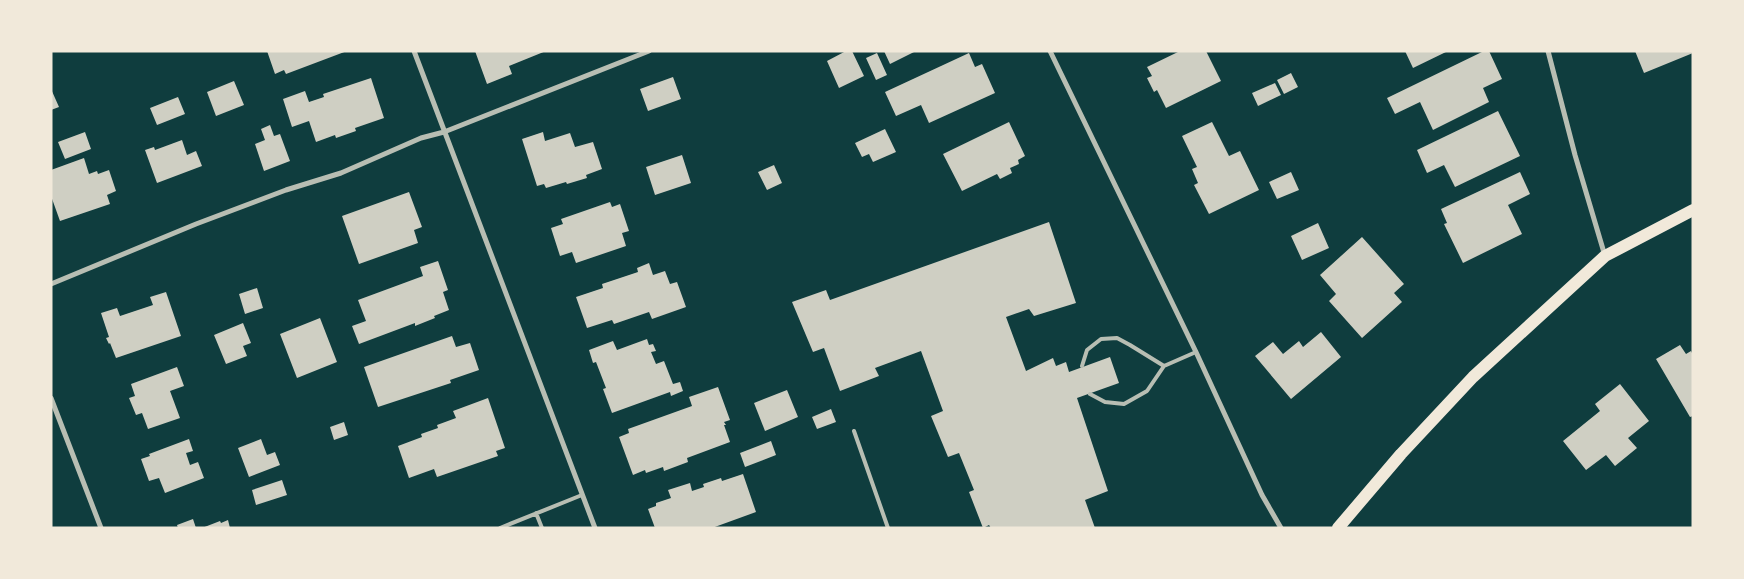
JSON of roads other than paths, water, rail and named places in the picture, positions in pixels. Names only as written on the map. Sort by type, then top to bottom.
[{"type":"main road","points":[[1338,528],[1401,454],[1473,377],[1605,256],[1693,210]]},
{"type":"street","points":[[414,51],[595,528]]},
{"type":"street","points":[[51,284],[196,224],[286,190],[341,172],[421,138],[444,132],[649,51]]},
{"type":"street","points":[[1050,51],[1196,352],[1262,495],[1281,528]]},
{"type":"street","points":[[1548,51],[1575,155],[1605,256]]},
{"type":"street","points":[[51,398],[101,528]]},
{"type":"lane","points":[[1082,366],[1087,350],[1101,339],[1117,338],[1164,366]]},
{"type":"lane","points":[[1090,394],[1104,402],[1124,404],[1147,391],[1164,366],[1196,352]]},
{"type":"lane","points":[[854,431],[888,528]]},
{"type":"lane","points":[[500,528],[582,495]]},
{"type":"lane","points":[[536,514],[542,528]]}]
